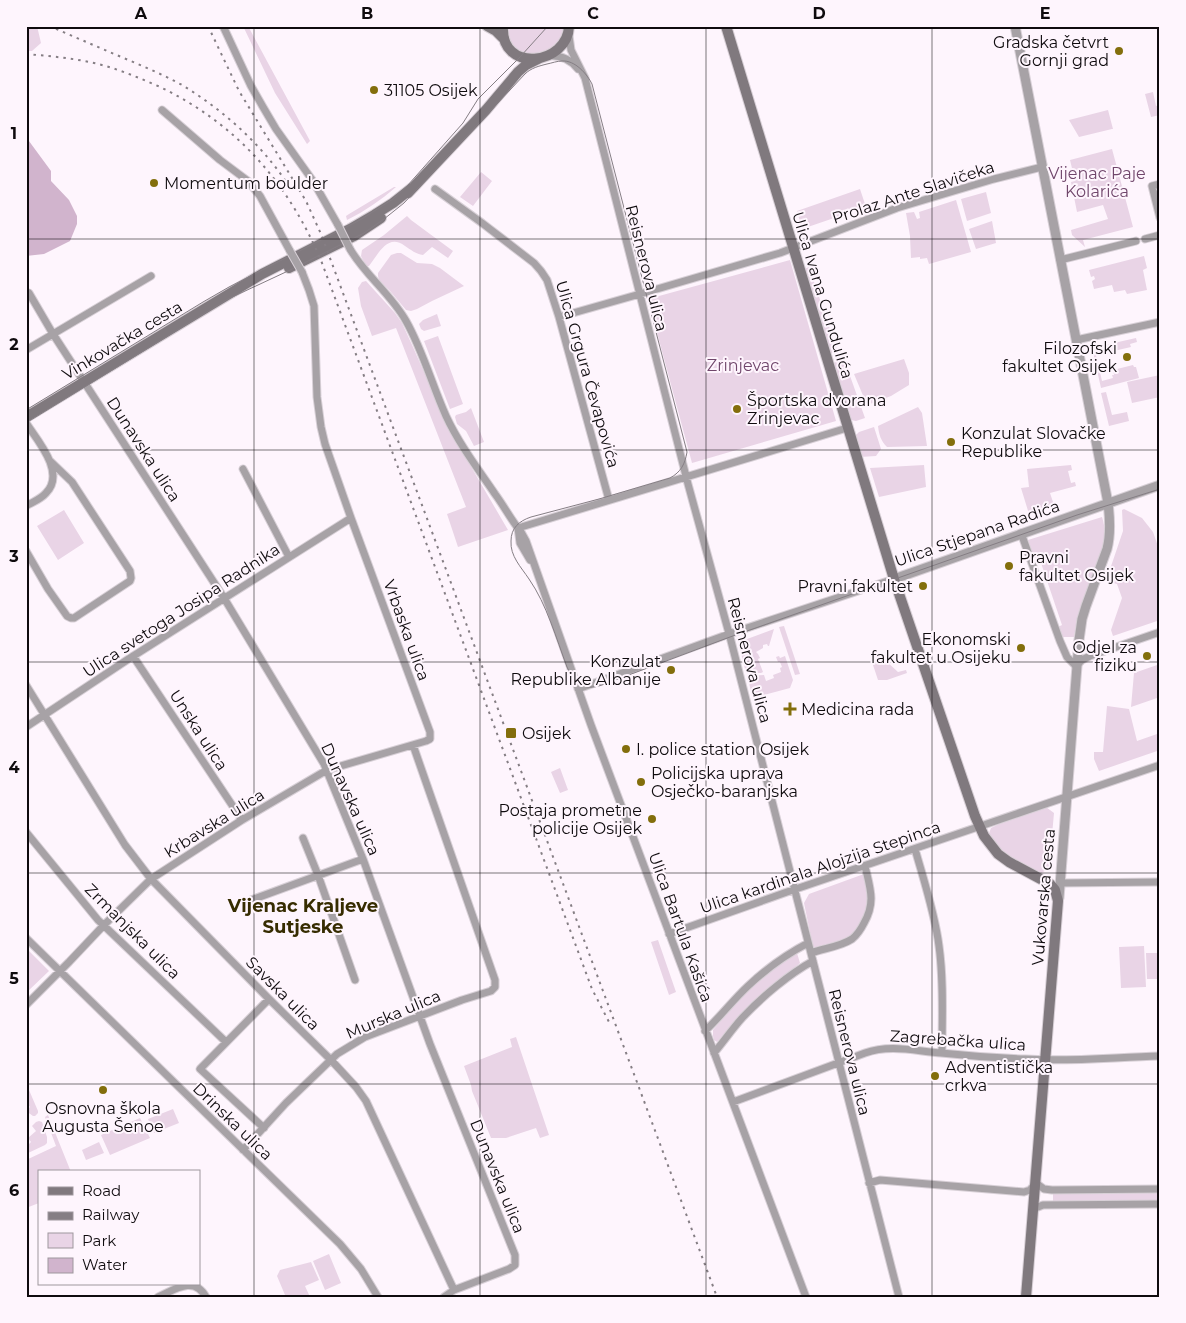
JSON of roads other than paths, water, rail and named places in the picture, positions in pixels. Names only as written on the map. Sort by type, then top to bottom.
[{"type":"main road","points":[[487,26],[496,31],[511,50],[514,64],[509,83]]},
{"type":"main road","points":[[503,26],[504,39]]},
{"type":"main road","name":"Ulica Ivana Gundulića","points":[[726,26],[894,579],[980,827],[988,842],[1002,857],[1053,886],[1058,901]]},
{"type":"main road","name":"Vinkovačka cesta","points":[[26,417],[270,270],[360,224],[393,203],[412,188],[523,68],[562,46],[570,28]]},
{"type":"main road","points":[[511,50],[522,58],[542,57]]},
{"type":"main road","name":"Vukovarska cesta","points":[[1026,1297],[1058,901]]},
{"type":"street","name":"Ulica Bartula Kašića","points":[[223,26],[246,78],[263,108],[308,174],[350,249],[364,270],[401,313],[415,340],[446,416],[474,465],[526,541],[578,689],[806,1297]]},
{"type":"street","name":"Vukovarska cesta","points":[[1015,26],[1110,521],[1109,540],[1082,619],[1076,666],[1058,901]]},
{"type":"street","name":"Reisnerova ulica","points":[[570,28],[569,42],[571,50],[585,78],[686,477],[729,634],[899,1297]]},
{"type":"street","points":[[542,57],[558,56],[567,59],[575,65],[585,78]]},
{"type":"street","name":"Vrbaska ulica","points":[[162,110],[220,160],[248,181],[260,196],[302,272],[314,306],[317,397],[325,444],[431,734],[428,740],[413,745]]},
{"type":"street","name":"Prolaz Ante Slavičeka","points":[[794,249],[897,208],[994,179],[1042,167]]},
{"type":"street","points":[[1160,184],[1152,186],[1160,218]]},
{"type":"street","name":"Ulica Grgura Čevapovića","points":[[435,189],[482,222],[542,271],[547,280],[559,317],[609,500]]},
{"type":"street","points":[[1145,239],[1160,235]]},
{"type":"street","points":[[1060,260],[1136,241]]},
{"type":"street","points":[[559,317],[794,249]]},
{"type":"street","points":[[26,350],[151,276]]},
{"type":"street","name":"Dunavska ulica","points":[[29,294],[224,598],[327,770],[363,859],[419,1015],[515,1255],[514,1265],[509,1269],[454,1290]]},
{"type":"street","points":[[1076,340],[1160,322]]},
{"type":"street","points":[[26,423],[50,461],[72,482],[130,571],[131,578],[130,581],[74,618],[71,618],[48,589],[26,551]]},
{"type":"street","points":[[518,528],[848,428]]},
{"type":"street","points":[[26,506],[45,494],[52,481],[53,471],[50,461]]},
{"type":"street","points":[[243,469],[289,557]]},
{"type":"street","points":[[52,481],[66,476]]},
{"type":"street","name":"Ulica Stjepana Radića","points":[[578,689],[729,634],[894,579],[1160,485]]},
{"type":"street","name":"Ulica svetoga Josipa Radnika","points":[[26,727],[133,656],[351,518]]},
{"type":"street","points":[[1021,533],[1060,642],[1067,656],[1076,666],[1090,656],[1160,632]]},
{"type":"street","name":"Unska ulica","points":[[133,656],[242,820]]},
{"type":"street","name":"Savska ulica","points":[[26,685],[125,845],[151,879],[356,1086],[366,1101],[454,1290]]},
{"type":"street","name":"Krbavska ulica","points":[[60,971],[151,879],[242,820],[327,770],[413,745]]},
{"type":"street","name":"Murska ulica","points":[[243,1150],[286,1103],[337,1054],[365,1037],[419,1015],[491,991],[495,987],[495,980],[413,745]]},
{"type":"street","points":[[980,827],[1160,765]]},
{"type":"street","name":"Ulica kardinala Alojzija Stepinca","points":[[669,934],[980,827]]},
{"type":"street","name":"Zrmanjska ulica","points":[[26,832],[95,916],[226,1042]]},
{"type":"street","points":[[303,838],[355,980]]},
{"type":"street","points":[[915,849],[939,945],[942,1054]]},
{"type":"street","points":[[251,900],[363,859]]},
{"type":"street","points":[[811,953],[842,944],[853,938],[859,931],[867,917],[872,901],[865,866]]},
{"type":"street","points":[[1060,883],[1160,882]]},
{"type":"street","name":"Drinska ulica","points":[[26,938],[340,1244],[361,1269],[378,1297]]},
{"type":"street","points":[[706,1031],[748,986],[764,972],[808,943]]},
{"type":"street","points":[[714,1053],[744,1016],[764,998],[813,961]]},
{"type":"street","points":[[26,1005],[60,971]]},
{"type":"street","points":[[264,1128],[200,1069],[269,999]]},
{"type":"street","name":"Zagrebačka ulica","points":[[733,1102],[881,1048],[907,1049],[942,1054],[1045,1060],[1160,1056]]},
{"type":"street","points":[[869,1183],[880,1180],[1024,1192],[1030,1190],[1036,1183],[1044,1189],[1052,1190],[1160,1189]]},
{"type":"street","points":[[1033,1209],[1043,1204],[1160,1204]]},
{"type":"street","points":[[158,1297],[185,1286]]},
{"type":"street","points":[[194,1286],[199,1288],[206,1297]]},
{"type":"street","points":[[444,1297],[454,1290]]},
{"type":"water","points":[[26,137],[51,171],[51,181],[69,200],[77,216],[77,224],[70,241],[44,254],[26,256]]},
{"type":"tram line","points":[[26,410],[229,287],[360,220],[393,199],[408,185],[463,123],[478,99],[548,26]]},
{"type":"tram line","points":[[26,423],[228,299],[364,233],[404,203],[527,72],[538,66],[567,61],[576,65],[584,72],[592,84],[687,452],[682,467],[670,478],[531,517],[519,523],[512,532],[512,552],[541,600],[570,673],[581,685],[590,687],[602,685],[730,637],[1077,515],[1160,489]]},
{"type":"railway","points":[[49,26],[161,74],[182,85],[212,105],[240,128],[265,154],[287,183]]},
{"type":"railway","points":[[208,26],[239,91],[306,201],[321,234],[717,1297]]},
{"type":"railway","points":[[26,54],[69,58],[102,65],[158,86],[186,101],[212,118],[257,158],[293,207],[309,234],[322,263],[592,989],[609,1022]]},
{"type":"place","name":"Gradska četvrt Gornji grad","points":[[1119,51]]},
{"type":"place","name":"31105 Osijek","points":[[374,90]]},
{"type":"place","name":"Momentum boulder","points":[[154,183]]},
{"type":"place","name":"Filozofski fakultet Osijek","points":[[1127,357]]},
{"type":"place","name":"Športska dvorana Zrinjevac","points":[[737,409]]},
{"type":"place","name":"Konzulat Slovačke Republike","points":[[951,442]]},
{"type":"place","name":"Pravni fakultet Osijek","points":[[1009,566]]},
{"type":"place","name":"Pravni fakultet","points":[[923,586]]},
{"type":"place","name":"Ekonomski fakultet u Osijeku","points":[[1021,648]]},
{"type":"place","name":"Odjel za fiziku","points":[[1147,656]]},
{"type":"place","name":"Konzulat Republike Albanije","points":[[671,670]]},
{"type":"place","name":"Medicina rada","points":[[790,709]]},
{"type":"place","name":"Osijek","points":[[511,733]]},
{"type":"place","name":"I. police station Osijek","points":[[626,749]]},
{"type":"place","name":"Policijska uprava Osječko-baranjska","points":[[641,782]]},
{"type":"place","name":"Postaja prometne policije Osijek","points":[[652,819]]},
{"type":"place","name":"Adventistička crkva","points":[[935,1076]]},
{"type":"place","name":"Osnovna škola Augusta Šenoe","points":[[103,1090]]},
{"type":"district","name":"Vijenac Kraljeve Sutjeske","points":[[303,916]]},
{"type":"park label","name":"Vijenac Paje Kolarića","points":[[1097,182]]},
{"type":"park label","name":"Zrinjevac","points":[[743,365]]}]
